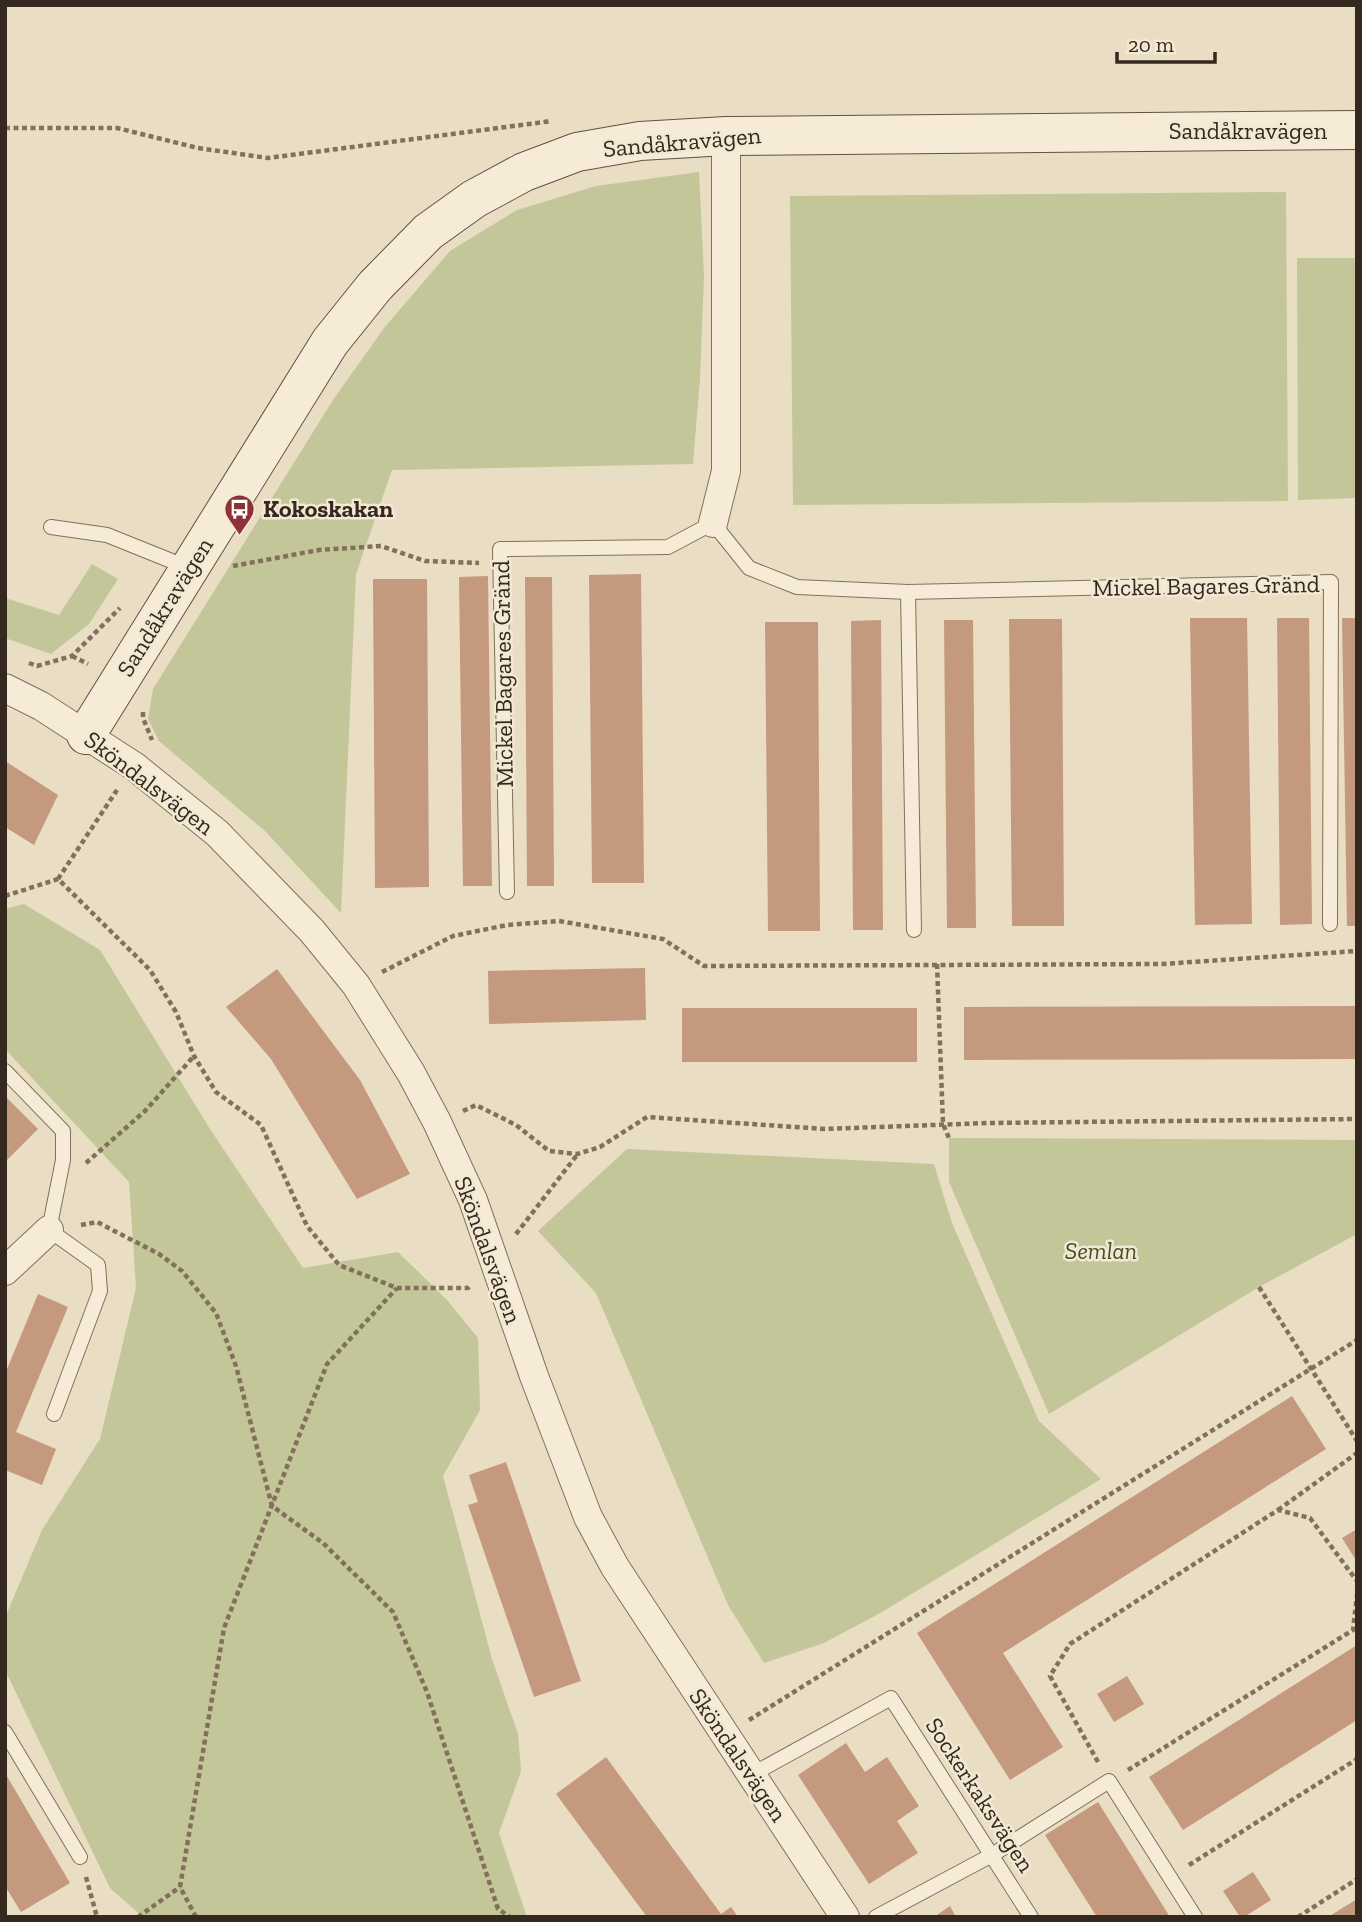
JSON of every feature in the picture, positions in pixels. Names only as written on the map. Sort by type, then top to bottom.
[{"type":"street","name":"Sandåkravägen","points":[[86,735],[206,568],[330,342],[375,286],[428,232],[474,199],[524,172],[576,152],[640,141],[726,136],[1357,130]]},
{"type":"street","points":[[713,523],[726,471],[726,136]]},
{"type":"street","name":"Sköndalsvägen","points":[[5,688],[41,706],[134,766],[217,833],[312,931],[356,985],[411,1073],[473,1200],[534,1376],[588,1517],[615,1567],[845,1917]]},
{"type":"street","points":[[5,1271],[49,1230]]},
{"type":"lane","name":"Mickel Bagares Gränd","points":[[507,892],[500,549],[668,547],[713,523],[749,568],[797,587],[908,592],[1331,582],[1330,924]]},
{"type":"lane","points":[[51,527],[107,535],[206,568]]},
{"type":"lane","points":[[908,592],[914,930]]},
{"type":"lane","points":[[5,1070],[63,1131],[63,1160],[49,1230],[98,1265],[100,1291],[54,1414]]},
{"type":"lane","name":"Sockerkaksvägen","points":[[751,1775],[891,1698],[1031,1917]]},
{"type":"lane","points":[[5,1732],[80,1857]]},
{"type":"lane","points":[[876,1917],[992,1855],[1110,1781],[1195,1917]]},
{"type":"path","points":[[206,568],[319,550],[381,546],[425,561],[500,564]]},
{"type":"path","points":[[26,662],[37,666],[72,656]]},
{"type":"path","points":[[5,896],[58,879],[150,970],[176,1012],[194,1056],[216,1092],[261,1125],[307,1226],[339,1265],[397,1288],[468,1288],[495,1262],[577,1154]]},
{"type":"path","points":[[356,985],[453,936],[507,925],[559,921],[663,939],[704,966],[1162,964],[1357,951]]},
{"type":"path","points":[[937,964],[943,1125],[949,1138]]},
{"type":"path","points":[[57,1190],[145,1111],[194,1056]]},
{"type":"path","points":[[437,1122],[476,1105],[516,1125],[549,1151],[577,1154],[600,1147],[647,1117],[825,1129],[1223,1119],[1357,1119]]},
{"type":"path","points":[[49,1230],[97,1223],[159,1254],[182,1271],[216,1313],[236,1366],[272,1506],[323,1543],[393,1612],[427,1692],[498,1909],[510,1917]]},
{"type":"path","points":[[1259,1287],[1357,1441]]},
{"type":"path","points":[[195,1917],[180,1887],[224,1628],[327,1364],[397,1288]]},
{"type":"path","points":[[724,1735],[1357,1340]]},
{"type":"path","points":[[1357,1453],[1278,1510],[1070,1644],[1050,1676],[1110,1781],[1355,1629],[1357,1595]]},
{"type":"path","points":[[1278,1510],[1310,1518],[1357,1581]]},
{"type":"path","points":[[1170,1877],[1357,1759]]},
{"type":"path","points":[[80,1857],[97,1917]]},
{"type":"path","points":[[1298,1917],[1357,1879]]},
{"type":"path","points":[[138,1917],[180,1887]]},
{"type":"green space","points":[[699,172],[704,276],[693,464],[392,470],[356,574],[341,913],[266,832],[159,741],[148,719],[153,689],[333,400],[384,328],[450,251],[517,210],[596,186]]},
{"type":"green space","points":[[1286,192],[1288,501],[793,505],[790,196]]},
{"type":"green space","points":[[1297,258],[1357,258],[1357,498],[1298,500]]},
{"type":"green space","points":[[92,564],[118,579],[89,624],[51,654],[5,638],[5,598],[59,615]]},
{"type":"green space","points":[[24,904],[100,950],[210,1129],[303,1268],[398,1252],[447,1300],[478,1338],[480,1410],[443,1476],[492,1659],[518,1734],[521,1771],[499,1833],[527,1917],[143,1917],[110,1888],[5,1670],[5,1618],[42,1530],[100,1439],[136,1288],[129,1182],[5,1049],[5,909]]},
{"type":"green space","name":"Semlan","points":[[949,1138],[1357,1140],[1357,1234],[1259,1287],[1049,1414],[949,1182]]},
{"type":"green space","points":[[627,1149],[934,1164],[952,1223],[1039,1421],[1101,1479],[882,1612],[824,1643],[764,1663],[728,1605],[596,1293],[538,1231]]},
{"type":"building","points":[[641,574],[644,883],[592,883],[589,575]]},
{"type":"building","points":[[488,576],[492,886],[463,886],[459,577]]},
{"type":"building","points":[[525,577],[552,577],[554,886],[527,886]]},
{"type":"building","points":[[373,579],[427,579],[429,887],[375,888]]},
{"type":"building","points":[[1190,618],[1247,618],[1252,924],[1195,925]]},
{"type":"building","points":[[1277,618],[1309,618],[1312,924],[1280,925]]},
{"type":"building","points":[[1342,618],[1357,618],[1357,926],[1347,926]]},
{"type":"building","points":[[1009,619],[1062,619],[1064,926],[1012,926]]},
{"type":"building","points":[[881,620],[883,930],[853,930],[851,621]]},
{"type":"building","points":[[944,620],[973,620],[976,928],[947,928]]},
{"type":"building","points":[[765,622],[818,622],[820,931],[768,931]]},
{"type":"building","points":[[5,761],[58,795],[34,845],[5,827]]},
{"type":"building","points":[[645,968],[646,1020],[489,1024],[488,971]]},
{"type":"building","points":[[277,969],[360,1080],[410,1174],[357,1199],[271,1059],[226,1007]]},
{"type":"building","points":[[1357,1006],[1357,1059],[964,1060],[964,1007]]},
{"type":"building","points":[[682,1008],[917,1008],[917,1062],[682,1062]]},
{"type":"building","points":[[5,1096],[38,1129],[5,1162]]},
{"type":"building","points":[[38,1294],[68,1307],[16,1432],[56,1449],[42,1485],[5,1470],[5,1374]]},
{"type":"building","points":[[1292,1396],[1326,1449],[1003,1653],[1063,1747],[1010,1780],[917,1633]]},
{"type":"building","points":[[506,1462],[581,1681],[534,1697],[468,1505],[478,1502],[469,1475]]},
{"type":"building","points":[[1357,1529],[1357,1562],[1342,1538]]},
{"type":"building","points":[[1357,1645],[1357,1720],[1183,1830],[1149,1777]]},
{"type":"building","points":[[1127,1676],[1144,1704],[1114,1722],[1097,1694]]},
{"type":"building","points":[[846,1743],[865,1772],[887,1757],[919,1806],[897,1821],[918,1853],[869,1884],[798,1775]]},
{"type":"building","points":[[606,1757],[721,1914],[731,1907],[738,1917],[647,1917],[556,1794]]},
{"type":"building","points":[[5,1773],[70,1883],[21,1912],[5,1886]]},
{"type":"building","points":[[1098,1802],[1170,1917],[1097,1917],[1045,1835]]},
{"type":"building","points":[[1253,1872],[1271,1900],[1240,1917],[1223,1891]]},
{"type":"building","points":[[1357,1899],[1357,1917],[1328,1917]]},
{"type":"building","points":[[950,1906],[956,1917],[934,1917]]},
{"type":"place","name":"Kokoskakan","points":[[240,536]]}]
